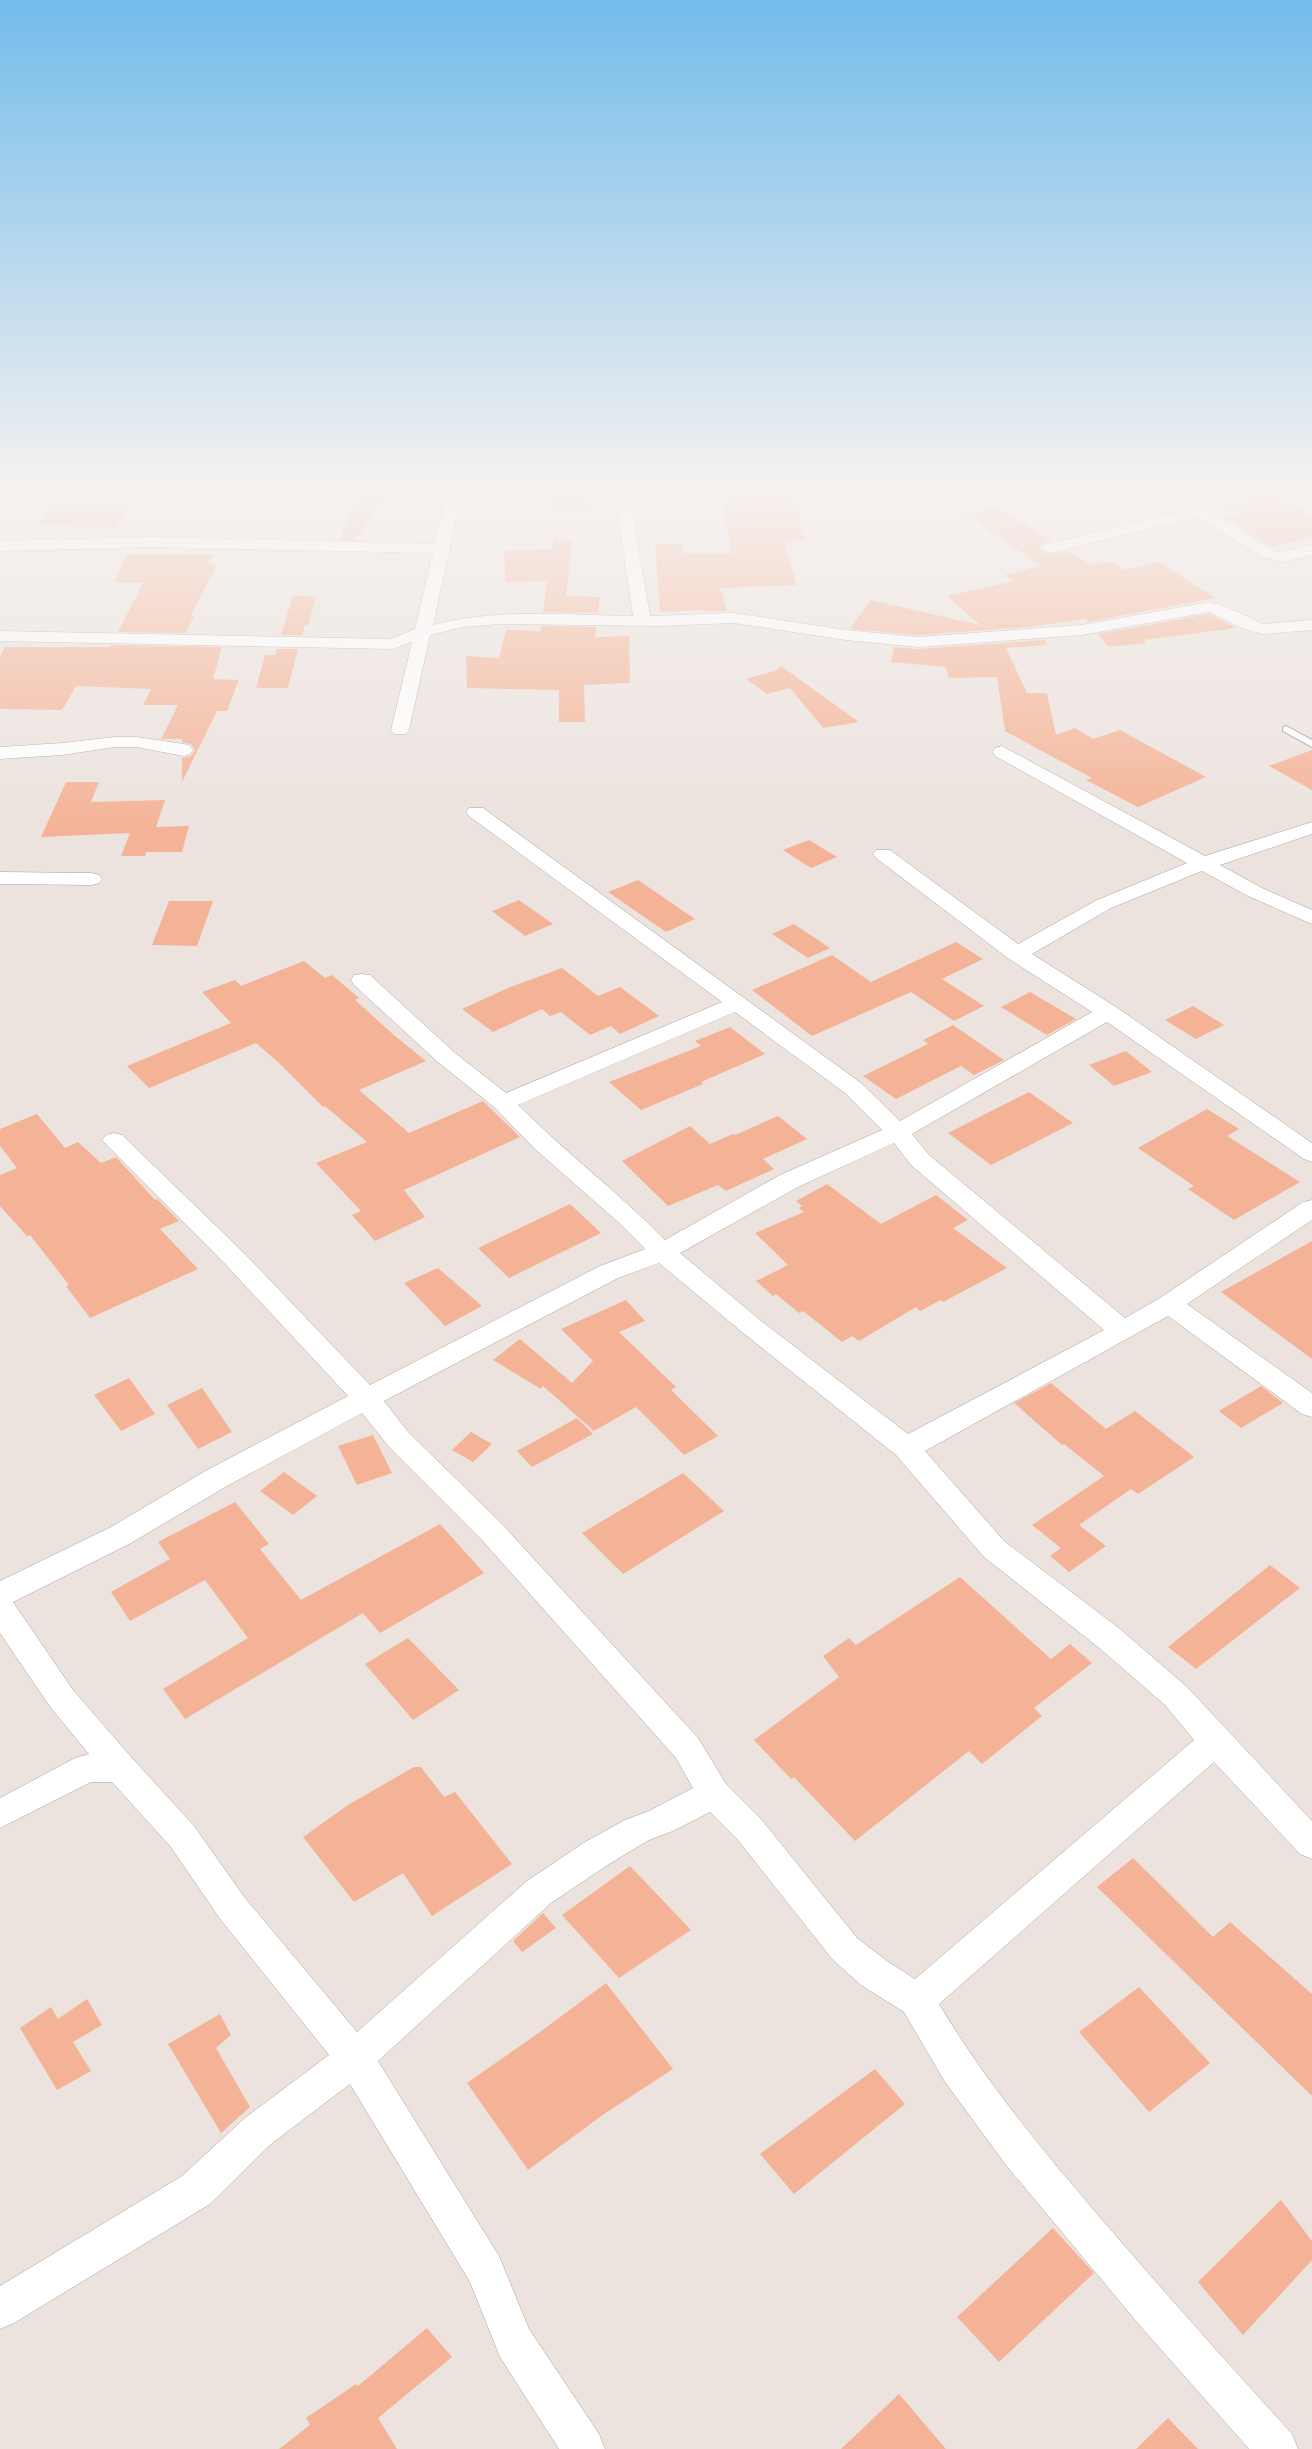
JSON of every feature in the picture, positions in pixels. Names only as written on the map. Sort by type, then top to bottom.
[{"type":"street","points":[[400,730],[430,601]]},
{"type":"street","points":[[638,601],[642,621]]},
{"type":"street","points":[[0,636],[393,644],[453,623],[499,619],[642,621],[734,618],[918,642],[1082,630],[1140,621],[1200,608],[1218,608],[1262,628],[1312,624]]},
{"type":"street","points":[[0,752],[62,749],[115,742],[136,742],[184,750]]},
{"type":"street","points":[[1002,752],[1255,892],[1312,918]]},
{"type":"street","points":[[476,812],[853,1088],[898,1132],[920,1160],[1123,1331]]},
{"type":"street","points":[[1017,954],[1056,929],[1118,897],[1205,864],[1312,828]]},
{"type":"street","points":[[883,854],[1017,954],[1108,1012],[1312,1154]]},
{"type":"street","points":[[0,878],[92,878]]},
{"type":"street","points":[[362,980],[447,1058],[503,1103],[544,1145],[626,1215],[662,1252],[751,1326],[906,1448],[994,1549],[1109,1638],[1176,1696],[1215,1741],[1312,1844]]},
{"type":"street","points":[[503,1103],[736,1004]]},
{"type":"street","points":[[0,1595],[121,1535],[217,1478],[366,1398],[609,1272],[662,1252],[789,1181],[898,1132],[1108,1012]]},
{"type":"street","points":[[114,1140],[236,1260],[366,1398],[399,1440],[491,1531],[687,1748],[714,1794],[749,1829],[845,1949],[874,1973],[917,2000],[958,2069],[1019,2152],[1156,2314],[1277,2449]]},
{"type":"street","points":[[906,1448],[1123,1331],[1169,1304],[1312,1208]]},
{"type":"street","points":[[1169,1304],[1312,1407]]},
{"type":"street","points":[[0,1608],[62,1699],[120,1768],[182,1836],[232,1909],[356,2058],[485,2270],[514,2343],[584,2449]]},
{"type":"street","points":[[917,2000],[1215,1741]]},
{"type":"street","points":[[0,1814],[86,1768],[120,1768]]},
{"type":"street","points":[[0,2309],[73,2262],[196,2190],[258,2131],[356,2058],[540,1892],[597,1853],[629,1834],[662,1821],[714,1794]]},
{"type":"lane","points":[[1286,729],[1312,744]]},
{"type":"building","points":[[134,601],[198,601],[191,616],[194,616],[186,633],[118,632]]},
{"type":"building","points":[[291,601],[315,601],[308,625],[305,625],[302,635],[281,635]]},
{"type":"building","points":[[544,601],[599,601],[598,613],[543,612]]},
{"type":"building","points":[[659,601],[724,601],[727,611],[705,612],[705,610],[660,612]]},
{"type":"building","points":[[870,601],[980,625],[953,601],[1198,601],[1088,622],[1086,619],[1028,627],[918,635],[850,629]]},
{"type":"building","points":[[1209,614],[1237,628],[1144,640],[1146,643],[1109,647],[1098,634]]},
{"type":"building","points":[[541,626],[596,627],[595,637],[629,636],[630,683],[584,685],[585,722],[559,722],[559,690],[467,688],[466,656],[499,658],[506,630],[540,631]]},
{"type":"building","points":[[1046,641],[1046,645],[1006,648],[1027,693],[1047,693],[1056,735],[1075,728],[1093,739],[1120,730],[1206,777],[1138,807],[1086,780],[1092,778],[1005,731],[997,677],[949,678],[946,667],[891,662],[894,647],[918,649]]},
{"type":"building","points":[[111,645],[222,647],[213,679],[239,680],[227,711],[217,711],[182,782],[182,758],[191,756],[195,750],[191,744],[182,742],[182,739],[161,739],[178,705],[143,705],[151,689],[76,686],[62,710],[0,709],[0,656],[5,647],[109,647]]},
{"type":"building","points":[[277,649],[298,649],[288,688],[256,688],[265,655],[275,655]]},
{"type":"building","points":[[781,666],[859,722],[823,728],[790,688],[767,694],[746,679],[777,670]]},
{"type":"building","points":[[1312,750],[1312,790],[1269,766]]},
{"type":"building","points":[[66,782],[99,782],[91,802],[165,800],[156,827],[189,826],[182,852],[146,852],[145,856],[121,856],[130,833],[41,837]]},
{"type":"building","points":[[809,840],[837,857],[811,868],[783,850]]},
{"type":"building","points":[[638,880],[695,919],[666,932],[608,892]]},
{"type":"building","points":[[519,900],[553,924],[525,936],[492,911]]},
{"type":"building","points":[[169,901],[213,901],[197,946],[152,945]]},
{"type":"building","points":[[794,924],[830,948],[808,958],[772,934]]},
{"type":"building","points":[[956,942],[983,959],[942,979],[984,1006],[954,1021],[911,992],[812,1036],[752,990],[832,955],[871,982]]},
{"type":"building","points":[[304,961],[325,978],[332,975],[359,998],[355,1000],[426,1061],[359,1090],[409,1133],[483,1101],[520,1137],[404,1190],[425,1217],[375,1241],[352,1215],[361,1211],[316,1163],[367,1142],[325,1106],[323,1107],[256,1043],[149,1088],[127,1066],[231,1023],[202,992],[235,980],[241,986]]},
{"type":"building","points":[[562,968],[598,996],[620,987],[659,1016],[620,1034],[611,1026],[590,1035],[561,1012],[550,1016],[542,1009],[493,1032],[462,1009],[508,988]]},
{"type":"building","points":[[1030,992],[1076,1019],[1047,1035],[1001,1007]]},
{"type":"building","points":[[1193,1006],[1224,1025],[1196,1039],[1165,1020]]},
{"type":"building","points":[[953,1025],[1004,1060],[974,1075],[961,1066],[896,1099],[863,1076],[928,1044],[923,1040]]},
{"type":"building","points":[[730,1027],[765,1054],[701,1082],[703,1084],[641,1110],[609,1082],[701,1046],[695,1041]]},
{"type":"building","points":[[1126,1051],[1152,1072],[1114,1086],[1089,1065]]},
{"type":"building","points":[[1029,1092],[1073,1123],[991,1165],[948,1133]]},
{"type":"building","points":[[1207,1109],[1239,1129],[1227,1136],[1300,1182],[1234,1220],[1188,1189],[1194,1186],[1138,1148]]},
{"type":"building","points":[[37,1114],[65,1148],[78,1142],[101,1163],[116,1157],[155,1200],[157,1199],[179,1221],[160,1229],[198,1269],[90,1318],[66,1286],[69,1285],[30,1235],[27,1236],[0,1206],[0,1175],[17,1168],[0,1146],[0,1129]]},
{"type":"building","points":[[778,1116],[807,1139],[763,1159],[774,1169],[726,1191],[718,1185],[668,1206],[622,1161],[690,1126],[710,1144]]},
{"type":"building","points":[[827,1184],[881,1224],[936,1195],[968,1220],[953,1228],[1007,1268],[943,1302],[941,1300],[920,1311],[916,1307],[859,1341],[852,1336],[842,1342],[803,1311],[799,1313],[776,1294],[773,1296],[756,1281],[788,1265],[755,1233],[804,1212],[799,1208],[802,1206],[796,1201]]},
{"type":"building","points":[[570,1204],[601,1233],[509,1278],[478,1248]]},
{"type":"building","points":[[1312,1241],[1312,1359],[1221,1292]]},
{"type":"building","points":[[438,1268],[482,1306],[445,1326],[404,1283]]},
{"type":"building","points":[[626,1300],[645,1321],[619,1332],[676,1387],[671,1390],[718,1436],[684,1455],[636,1407],[594,1431],[543,1386],[541,1389],[493,1360],[520,1339],[572,1383],[593,1361],[561,1329]]},
{"type":"building","points":[[129,1378],[155,1414],[121,1431],[94,1395]]},
{"type":"building","points":[[1051,1383],[1106,1429],[1135,1411],[1194,1457],[1138,1494],[1131,1489],[1079,1525],[1106,1546],[1069,1572],[1050,1556],[1061,1548],[1032,1525],[1104,1476],[1064,1444],[1062,1445],[1014,1403]]},
{"type":"building","points":[[1261,1386],[1283,1403],[1241,1428],[1219,1411]]},
{"type":"building","points":[[202,1388],[232,1432],[198,1449],[167,1405]]},
{"type":"building","points":[[577,1418],[593,1434],[532,1467],[517,1451]]},
{"type":"building","points":[[471,1432],[492,1444],[473,1462],[452,1450]]},
{"type":"building","points":[[373,1435],[392,1473],[357,1485],[338,1446]]},
{"type":"building","points":[[284,1472],[317,1496],[293,1515],[260,1491]]},
{"type":"building","points":[[683,1473],[724,1511],[623,1574],[582,1533]]},
{"type":"building","points":[[235,1502],[269,1544],[260,1549],[301,1600],[440,1524],[484,1573],[380,1633],[363,1613],[185,1719],[163,1689],[248,1638],[205,1580],[130,1621],[111,1592],[170,1559],[158,1542]]},
{"type":"building","points":[[1270,1565],[1300,1588],[1196,1669],[1168,1647]]},
{"type":"building","points":[[960,1577],[1051,1659],[1070,1644],[1092,1663],[1034,1708],[1042,1716],[982,1764],[969,1751],[855,1841],[794,1777],[791,1779],[754,1740],[839,1677],[823,1656],[849,1638],[856,1645]]},
{"type":"building","points":[[408,1638],[459,1690],[413,1720],[365,1664]]},
{"type":"building","points":[[414,1767],[421,1767],[444,1797],[455,1792],[512,1864],[432,1916],[403,1873],[354,1902],[303,1837],[348,1805]]},
{"type":"building","points":[[1133,1858],[1213,1937],[1230,1922],[1312,1994],[1312,2096],[1097,1887]]},
{"type":"building","points":[[630,1866],[691,1930],[619,1978],[562,1915]]},
{"type":"building","points":[[543,1913],[556,1928],[522,1952],[513,1941]]},
{"type":"building","points":[[606,1983],[673,2069],[604,2114],[528,2170],[467,2083]]},
{"type":"building","points":[[1139,1987],[1210,2063],[1149,2112],[1079,2032]]},
{"type":"building","points":[[87,1999],[102,2025],[73,2042],[91,2071],[57,2090],[20,2028],[51,2007],[58,2019]]},
{"type":"building","points":[[220,2014],[231,2035],[216,2048],[250,2107],[221,2133],[168,2044]]},
{"type":"building","points":[[875,2069],[905,2104],[794,2194],[760,2154]]},
{"type":"building","points":[[1281,2200],[1312,2241],[1312,2260],[1243,2335],[1198,2282]]},
{"type":"building","points":[[1053,2228],[1094,2273],[999,2362],[957,2317]]},
{"type":"building","points":[[427,2328],[452,2357],[378,2418],[397,2449],[279,2449],[310,2425],[306,2418],[356,2384],[358,2386]]},
{"type":"building","points":[[899,2394],[946,2449],[841,2449]]},
{"type":"building","points":[[1168,2418],[1198,2449],[1136,2449]]}]
